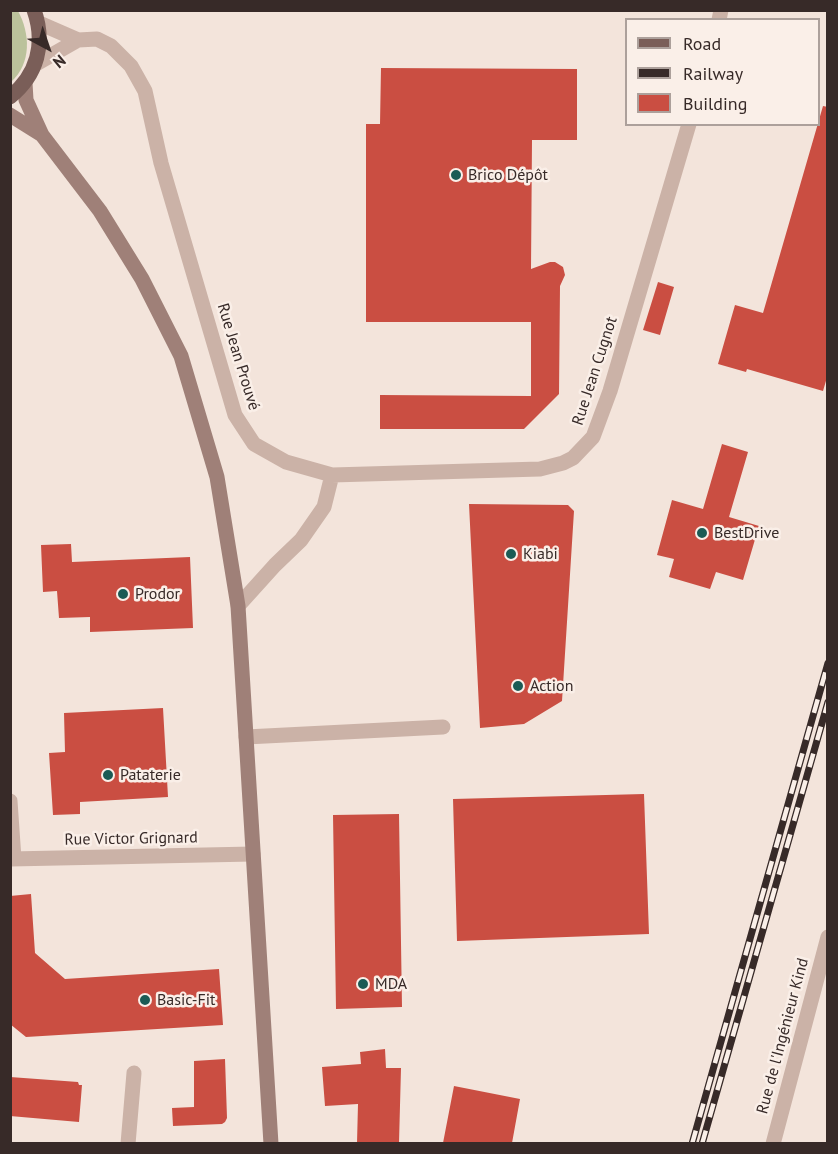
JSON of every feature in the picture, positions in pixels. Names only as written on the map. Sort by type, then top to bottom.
[{"type":"main road","points":[[10,97],[26,83],[36,64],[40,44],[37,17]]},
{"type":"main road","points":[[26,83],[26,100],[42,135],[106,221],[142,279],[181,356],[217,477],[238,606],[271,1143]]},
{"type":"main road","points":[[10,116],[42,135]]},
{"type":"street","points":[[37,17],[78,40]]},
{"type":"street","name":"Rue Jean Prouvé","points":[[78,40],[97,39],[111,46],[131,66],[145,91],[161,163],[235,416],[254,444],[286,462],[332,475]]},
{"type":"street","points":[[36,64],[78,40]]},
{"type":"street","name":"Rue Jean Cugnot","points":[[332,475],[540,469],[564,463],[573,458],[593,437],[610,392],[688,126]]},
{"type":"street","points":[[238,606],[301,540],[324,507],[332,475]]},
{"type":"street","points":[[246,737],[443,727]]},
{"type":"street","points":[[10,801],[12,859]]},
{"type":"street","name":"Rue Victor Grignard","points":[[12,859],[253,854]]},
{"type":"street","name":"Rue de l'Ingénieur Kind","points":[[773,1143],[828,937]]},
{"type":"street","points":[[128,1143],[134,1073]]},
{"type":"green space","points":[[11,10],[18,11],[22,20],[27,48],[23,66],[11,82]]},
{"type":"building","name":"Brico Dépôt","points":[[381,68],[577,69],[577,140],[532,140],[531,269],[555,262],[563,267],[565,275],[560,286],[559,394],[524,429],[380,429],[380,395],[531,396],[531,322],[366,322],[366,124],[380,124]]},
{"type":"building","points":[[823,106],[828,107],[828,374],[823,391],[747,369],[746,372],[718,364],[735,305],[763,313],[817,126],[820,126]]},
{"type":"building","points":[[658,282],[674,287],[660,335],[643,330]]},
{"type":"building","points":[[722,444],[748,452],[729,517],[759,526],[743,580],[716,572],[710,589],[669,577],[674,559],[657,555],[672,500],[703,509]]},
{"type":"building","points":[[469,504],[568,505],[574,511],[562,701],[524,724],[480,728]]},
{"type":"building","points":[[71,544],[72,562],[190,557],[193,628],[90,632],[90,617],[59,618],[57,591],[43,592],[41,545]]},
{"type":"building","name":"Pataterie","points":[[163,708],[168,797],[80,802],[80,814],[53,815],[49,753],[65,752],[64,713]]},
{"type":"building","points":[[644,794],[649,934],[457,941],[453,799]]},
{"type":"building","points":[[399,814],[402,1007],[336,1009],[333,815]]},
{"type":"building","points":[[31,894],[35,953],[65,979],[219,969],[223,1025],[26,1037],[10,1024],[10,896]]},
{"type":"building","points":[[385,1049],[386,1068],[401,1068],[399,1143],[357,1143],[358,1104],[325,1106],[322,1067],[361,1064],[360,1052]]},
{"type":"building","points":[[225,1059],[227,1118],[225,1122],[173,1126],[172,1108],[194,1107],[194,1061]]},
{"type":"building","points":[[10,1077],[78,1082],[82,1085],[79,1122],[10,1116]]},
{"type":"building","points":[[454,1086],[520,1099],[512,1143],[443,1143]]},
{"type":"railway","points":[[692,1144],[828,663]]},
{"type":"railway","points":[[702,1144],[828,702]]},
{"type":"place","name":"Brico Dépôt","points":[[456,175]]},
{"type":"place","name":"BestDrive","points":[[702,533]]},
{"type":"place","name":"Kiabi","points":[[511,554]]},
{"type":"place","name":"Prodor","points":[[123,594]]},
{"type":"place","name":"Action","points":[[518,686]]},
{"type":"place","name":"Pataterie","points":[[108,775]]},
{"type":"place","name":"MDA","points":[[363,984]]},
{"type":"place","name":"Basic-Fit","points":[[145,1000]]}]
